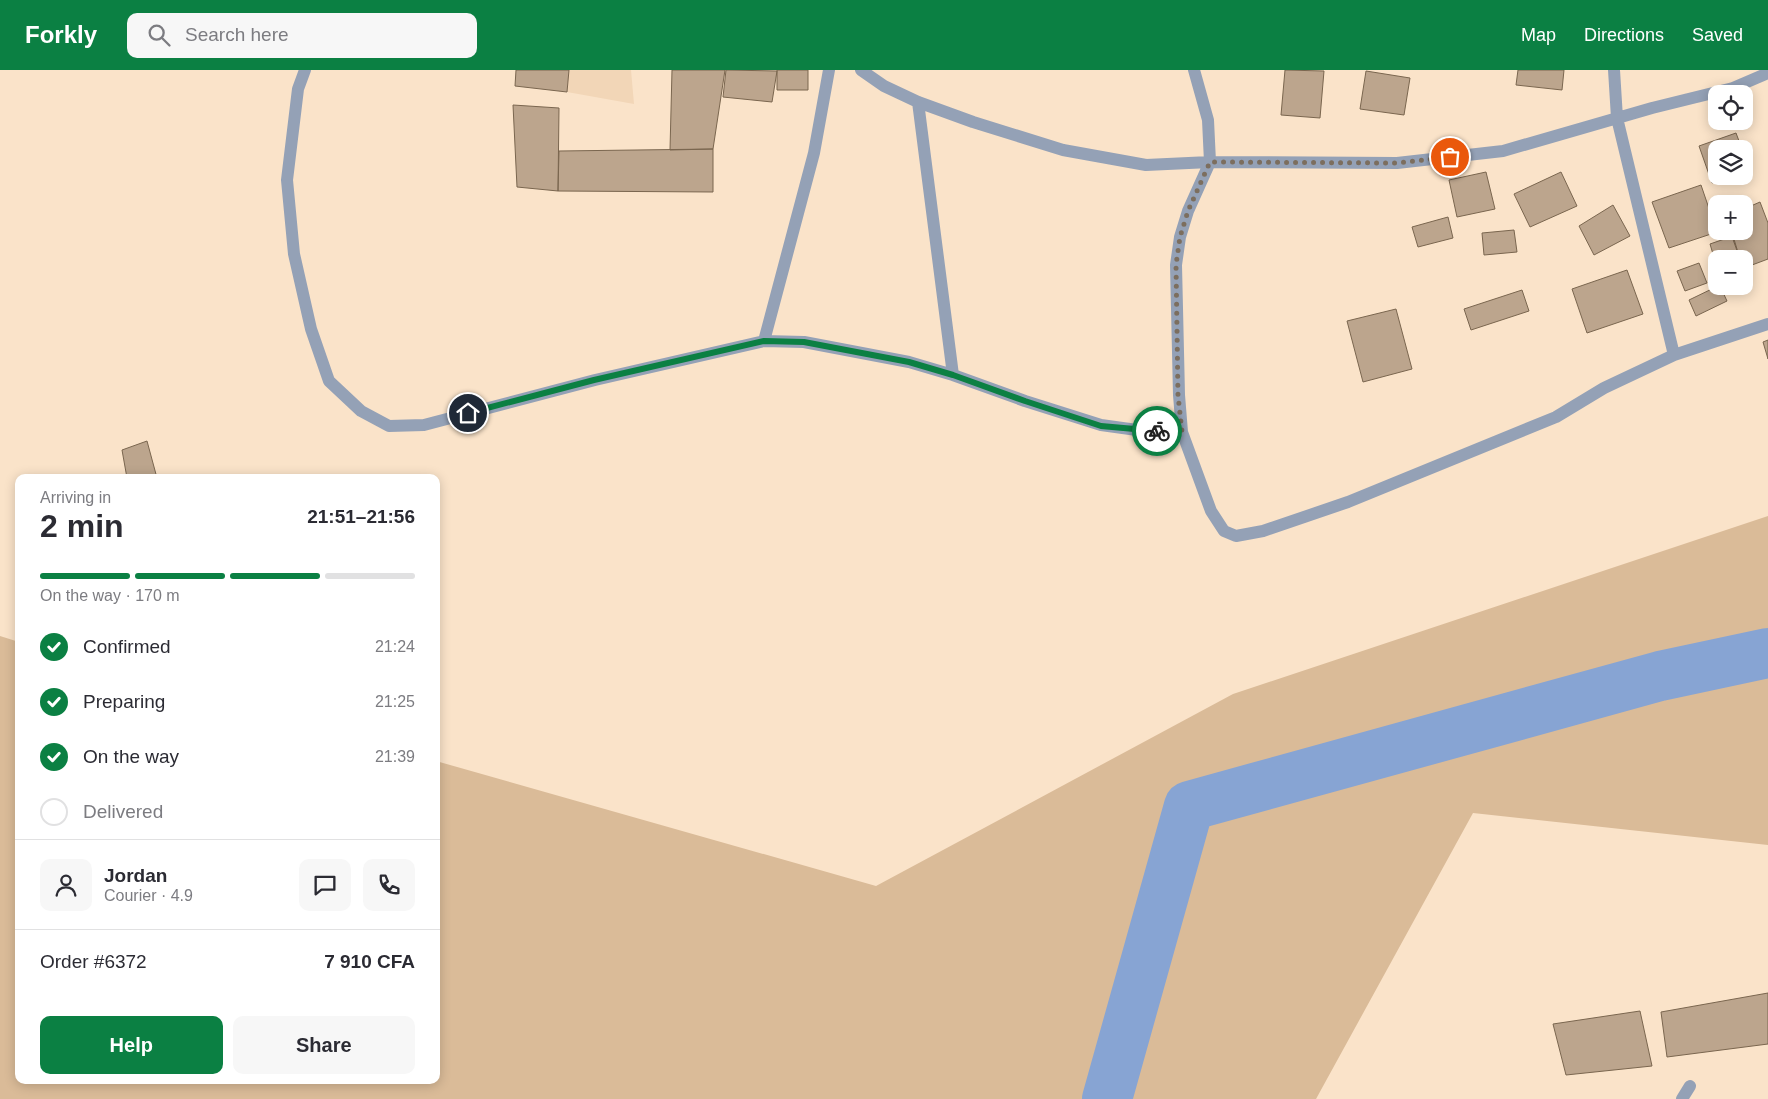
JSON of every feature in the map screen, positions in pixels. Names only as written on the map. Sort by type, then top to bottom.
[{"type":"street","points":[[305,70],[298,89],[287,180],[294,254],[311,329],[329,381],[360,411],[389,426],[424,425],[594,380],[764,341],[804,342],[909,362],[953,375],[1101,426],[1144,431],[1182,432]]},
{"type":"street","points":[[764,341],[814,153],[829,70]]},
{"type":"street","points":[[861,70],[884,86],[918,102],[973,122],[1063,150],[1146,165],[1210,162],[1396,163],[1504,151],[1617,118],[1733,88],[1768,73]]},
{"type":"street","points":[[1194,70],[1208,120],[1210,162],[1188,211],[1180,237],[1176,265],[1178,395],[1182,432],[1211,511],[1224,532],[1236,536],[1263,531],[1348,502],[1556,417],[1604,388],[1674,355],[1768,324]]},
{"type":"street","points":[[1614,70],[1617,118],[1674,355]]},
{"type":"street","points":[[918,102],[953,375]]},
{"type":"street","points":[[1682,1099],[1690,1086]]},
{"type":"shaded area","points":[[569,70],[631,70],[634,104],[567,92]]},
{"type":"shaded area","points":[[1768,516],[1768,845],[1473,813],[1316,1099],[0,1099],[0,636],[15,641],[15,1084],[440,1084],[440,762],[876,886],[1233,694]]},
{"type":"building","points":[[516,70],[569,70],[567,92],[515,86]]},
{"type":"building","points":[[672,70],[725,70],[713,149],[670,150]]},
{"type":"building","points":[[726,70],[777,71],[772,102],[723,97]]},
{"type":"building","points":[[777,70],[808,70],[808,90],[777,90]]},
{"type":"building","points":[[1285,70],[1324,71],[1320,118],[1281,115]]},
{"type":"building","points":[[1518,70],[1564,70],[1562,90],[1516,85]]},
{"type":"building","points":[[1366,71],[1410,78],[1404,115],[1360,109]]},
{"type":"building","points":[[513,105],[559,108],[558,191],[517,187]]},
{"type":"building","points":[[1736,133],[1739,140],[1716,140]]},
{"type":"building","points":[[1708,143],[1708,172],[1699,146]]},
{"type":"building","points":[[713,149],[713,192],[558,191],[559,151]]},
{"type":"building","points":[[1486,172],[1495,209],[1457,217],[1449,180]]},
{"type":"building","points":[[1561,172],[1577,206],[1530,227],[1514,194]]},
{"type":"building","points":[[1701,185],[1708,206],[1708,235],[1669,248],[1652,202]]},
{"type":"building","points":[[1760,202],[1768,223],[1768,259],[1753,265],[1753,250],[1737,250],[1733,240],[1753,240],[1753,205]]},
{"type":"building","points":[[1613,205],[1630,236],[1594,255],[1579,226]]},
{"type":"building","points":[[1448,217],[1453,238],[1418,247],[1412,227]]},
{"type":"building","points":[[1514,230],[1517,252],[1484,255],[1482,233]]},
{"type":"building","points":[[1722,240],[1734,240],[1737,250],[1712,250],[1710,244]]},
{"type":"building","points":[[1699,263],[1707,283],[1685,291],[1677,271]]},
{"type":"building","points":[[1627,270],[1643,314],[1587,333],[1572,289]]},
{"type":"building","points":[[1522,290],[1529,311],[1471,330],[1464,309]]},
{"type":"building","points":[[1708,291],[1708,295],[1724,295],[1727,301],[1696,316],[1689,300]]},
{"type":"building","points":[[1396,309],[1412,369],[1363,382],[1347,321]]},
{"type":"building","points":[[1768,340],[1768,359],[1763,342]]},
{"type":"building","points":[[147,441],[156,474],[126,474],[122,450]]},
{"type":"building","points":[[1768,993],[1768,1044],[1667,1057],[1661,1012]]},
{"type":"building","points":[[1640,1011],[1652,1066],[1566,1075],[1553,1024]]},
{"type":"waterway","points":[[1107,1099],[1189,806],[1660,676],[1768,653]]},
{"type":"way so far","points":[[1157,431],[1182,432],[1178,395],[1176,265],[1180,237],[1188,211],[1210,162],[1396,163],[1450,157]]},
{"type":"route","points":[[468,413],[594,380],[764,341],[804,342],[909,362],[953,375],[1101,426],[1157,431]]}]
